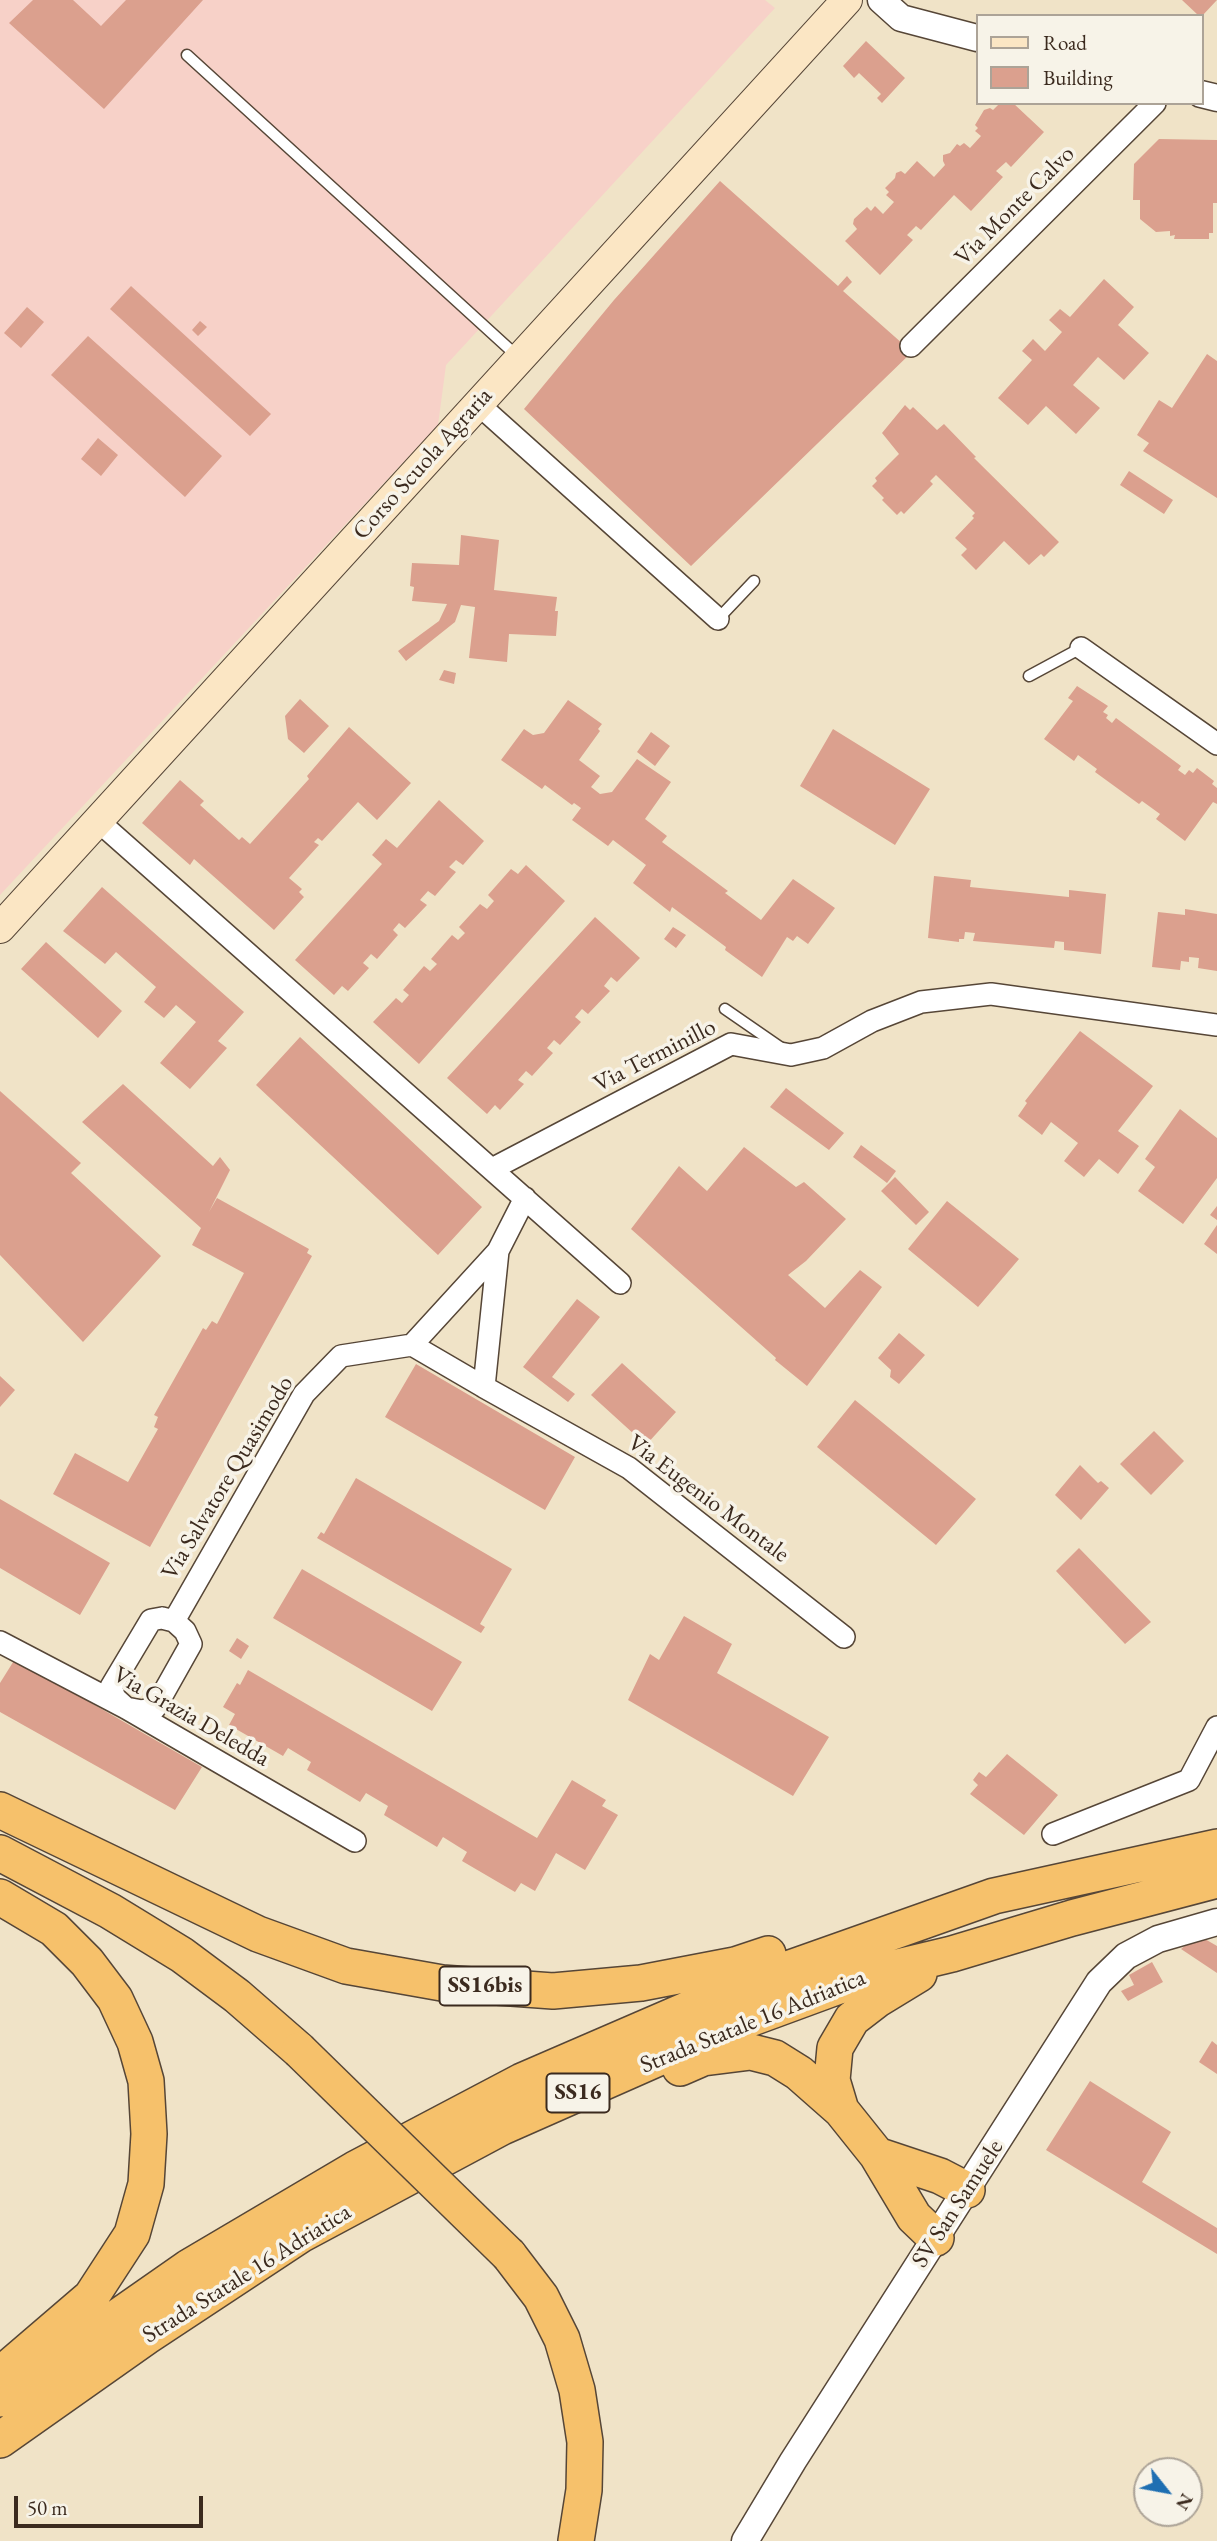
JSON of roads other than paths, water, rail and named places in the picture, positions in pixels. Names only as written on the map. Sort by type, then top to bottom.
[{"type":"highway","name":"SS16bis","points":[[0,1810],[257,1934],[346,1966],[442,1983],[553,1991],[641,1983],[735,1965],[886,1913],[994,1896]]},
{"type":"highway","name":"Strada Statale 16 Adriatica","points":[[0,2399],[189,2267],[355,2169],[522,2081],[751,1982],[994,1896],[1217,1847]]},
{"type":"highway","points":[[0,1853],[110,1910],[182,1955],[237,1996],[299,2050],[509,2255],[541,2297],[562,2339],[578,2390],[585,2442],[584,2490],[576,2541]]},
{"type":"highway","name":"Strada Statale 16 Adriatica","points":[[0,2440],[146,2337],[302,2234],[502,2127],[733,2025],[877,1972],[952,1954],[1072,1918],[1217,1880]]},
{"type":"highway","points":[[0,1897],[54,1929],[87,1962],[115,1999],[135,2042],[146,2081],[149,2134],[146,2184],[132,2234],[91,2297],[0,2375]]},
{"type":"highway","points":[[841,2110],[832,2080],[835,2048],[852,2019],[878,1998],[952,1954]]},
{"type":"highway","points":[[502,2127],[550,2122],[703,2058],[751,2052],[775,2058],[799,2073],[841,2110],[877,2155],[914,2217],[936,2238]]},
{"type":"highway","points":[[877,2155],[940,2176],[967,2190]]},
{"type":"highway","points":[[0,2468],[54,2422],[195,2324],[302,2234]]},
{"type":"main road","name":"Corso Scuola Agraria","points":[[0,928],[847,0]]},
{"type":"street","points":[[881,0],[901,18],[976,38]]},
{"type":"street","name":"Via Monte Calvo","points":[[911,346],[1153,105]]},
{"type":"street","points":[[478,404],[718,619]]},
{"type":"street","points":[[1081,648],[1217,744]]},
{"type":"street","points":[[98,821],[620,1283]]},
{"type":"street","name":"Via Terminillo","points":[[492,1169],[731,1044],[790,1055],[823,1048],[872,1021],[921,1002],[967,995],[1017,996],[1217,1025]]},
{"type":"street","points":[[498,1251],[484,1387],[412,1345],[498,1251],[525,1198]]},
{"type":"street","name":"Via Salvatore Quasimodo","points":[[126,1708],[115,1698],[111,1687],[152,1620],[162,1618],[174,1621],[304,1394],[341,1356],[412,1345]]},
{"type":"street","name":"Via Eugenio Montale","points":[[484,1387],[629,1468],[844,1637]]},
{"type":"street","points":[[126,1708],[142,1711],[155,1707],[191,1644],[185,1631],[174,1621]]},
{"type":"street","name":"Via Grazia Deledda","points":[[0,1642],[126,1708],[355,1841]]},
{"type":"street","points":[[1053,1834],[1189,1780],[1217,1727]]},
{"type":"street","name":"SV San Samuele","points":[[745,2541],[793,2461],[1099,1982],[1126,1956],[1158,1939],[1217,1922]]},
{"type":"lane","points":[[187,55],[519,358]]},
{"type":"lane","points":[[718,619],[754,580]]},
{"type":"lane","points":[[1029,676],[1081,648]]},
{"type":"lane","points":[[725,1009],[790,1055]]}]
